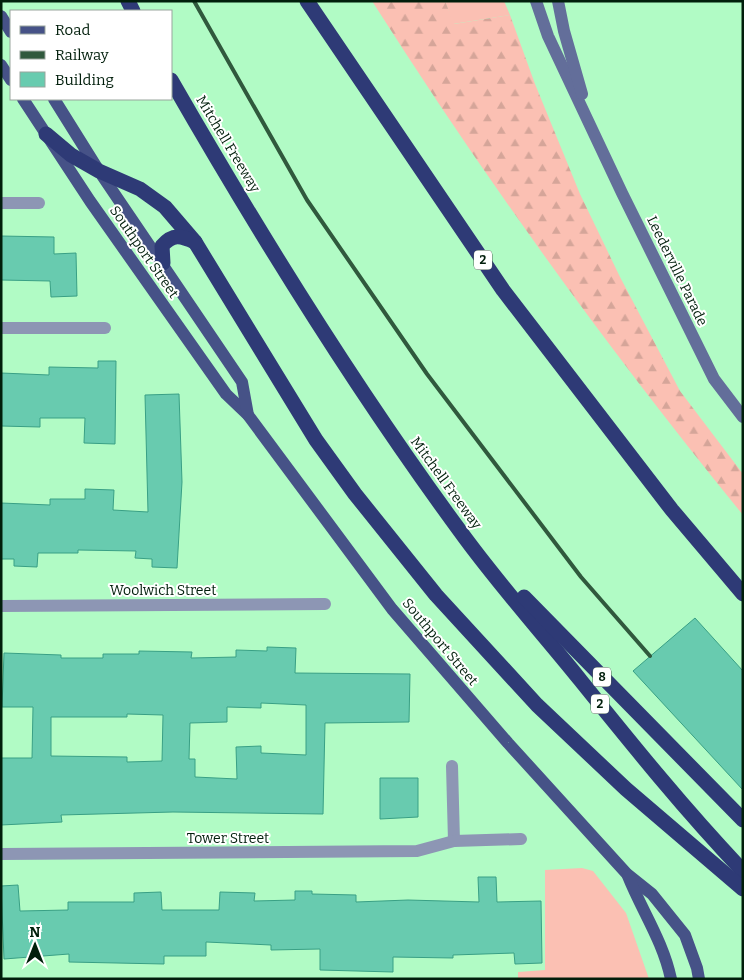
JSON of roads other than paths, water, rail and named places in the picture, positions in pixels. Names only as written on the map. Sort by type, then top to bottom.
[{"type":"highway","name":"2","points":[[307,1],[503,290],[672,510],[743,594]]},
{"type":"highway","name":"Mitchell Freeway","points":[[172,82],[318,324],[394,440],[462,534],[645,760],[743,871]]},
{"type":"highway","points":[[46,134],[71,155],[98,171],[140,190],[165,207],[195,242],[316,440],[355,494],[436,595],[537,705],[626,789],[743,888]]},
{"type":"highway","points":[[163,263],[162,246],[169,238],[179,236],[195,242]]},
{"type":"highway","name":"8","points":[[462,534],[743,820]]},
{"type":"main road","name":"Leederville Parade","points":[[536,1],[548,36],[593,132],[714,379],[743,417]]},
{"type":"main road","name":"Leederville Parade","points":[[558,1],[564,31],[593,132]]},
{"type":"main road","points":[[1,16],[10,30]]},
{"type":"main road","points":[[1,65],[10,78]]},
{"type":"main road","name":"Southport Street","points":[[24,100],[90,201],[226,394],[248,415],[392,609],[508,744],[627,874],[652,894],[685,935],[697,968],[698,979]]},
{"type":"main road","name":"Southport Street","points":[[55,100],[98,171],[163,263],[242,382],[248,415]]},
{"type":"main road","name":"Southport Street","points":[[627,874],[639,904],[661,942],[671,979]]},
{"type":"street","points":[[1,203],[39,203]]},
{"type":"street","points":[[1,328],[105,328]]},
{"type":"street","name":"Woolwich Street","points":[[1,606],[325,604]]},
{"type":"street","points":[[452,766],[454,841]]},
{"type":"street","name":"Tower Street","points":[[1,854],[417,851],[454,841],[522,839]]},
{"type":"railway","points":[[194,1],[307,200],[427,374],[581,577],[650,656]]}]
